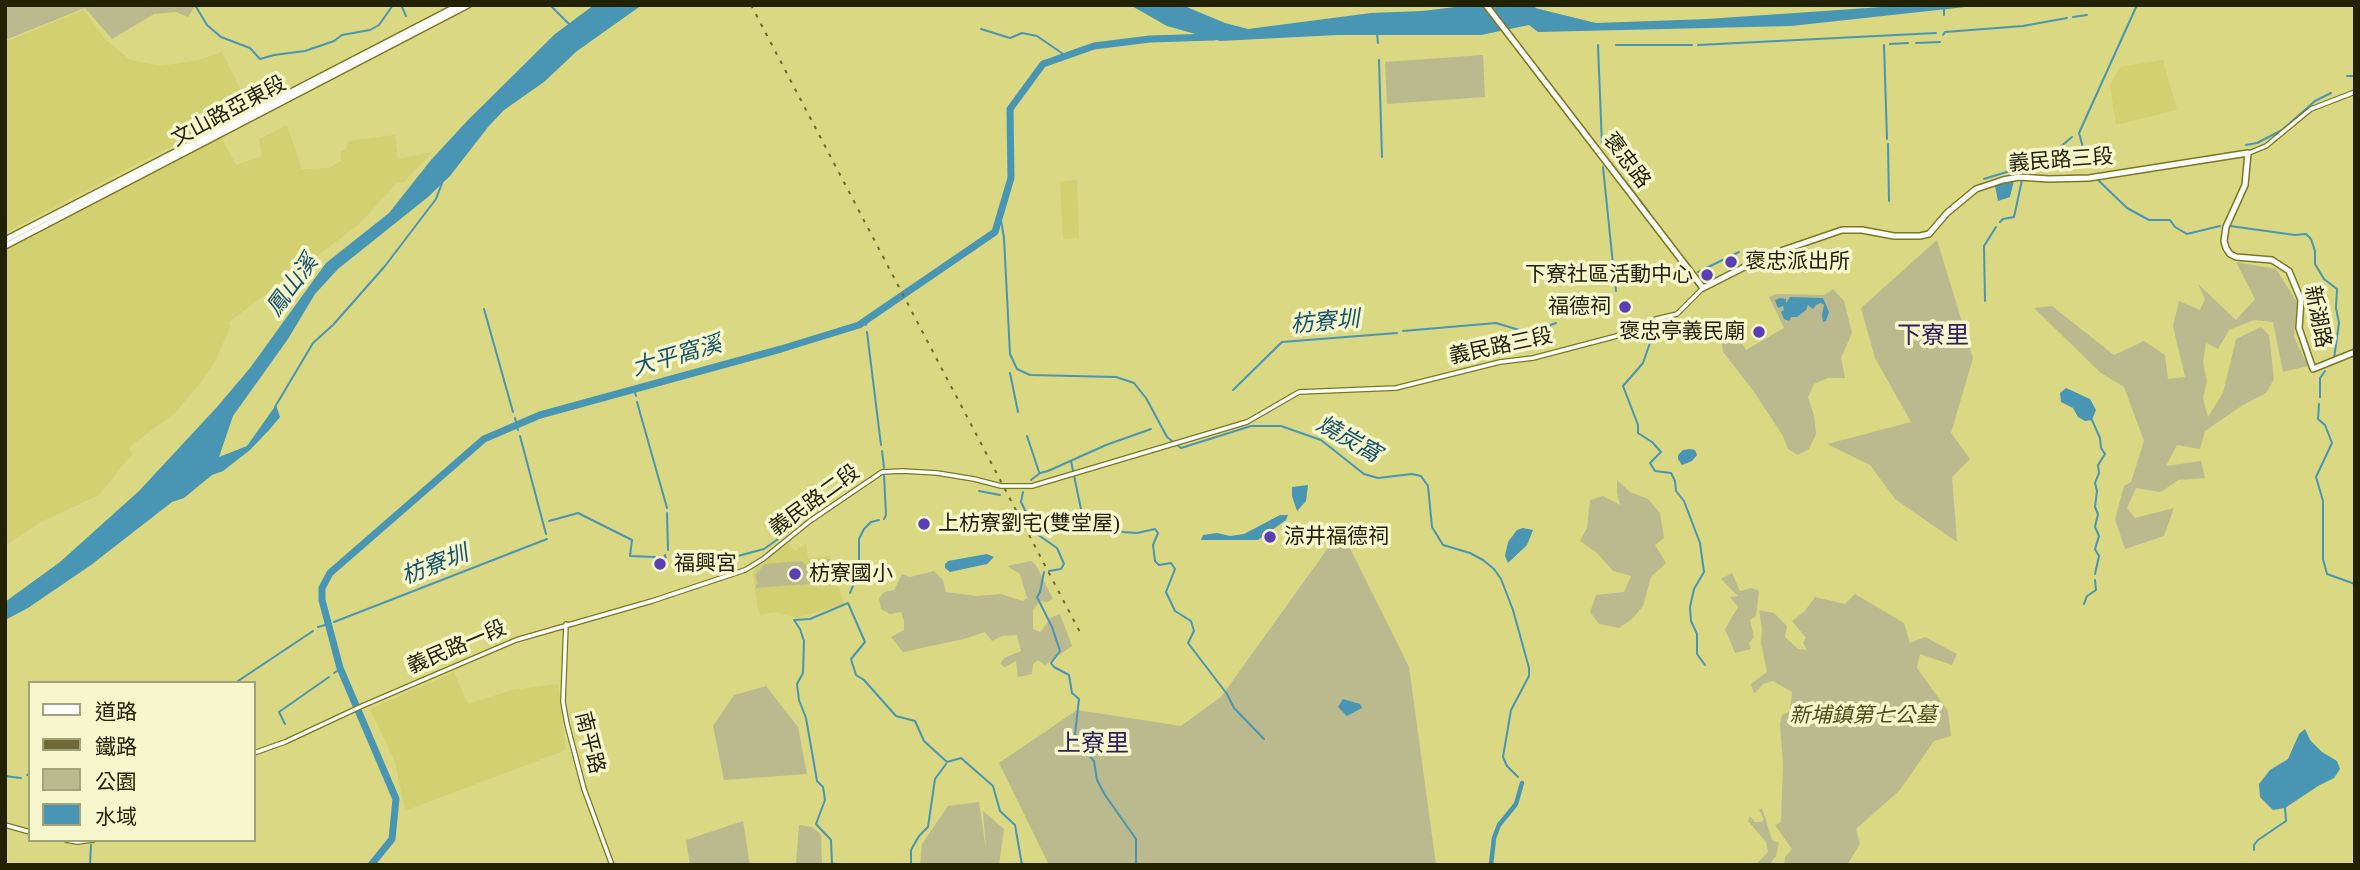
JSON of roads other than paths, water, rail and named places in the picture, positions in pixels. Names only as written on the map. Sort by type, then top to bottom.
[{"type":"main road","name":"文山路亞東段","points":[[5,246],[459,5]]},
{"type":"main road","name":"文山路亞東段","points":[[5,240],[468,5]]},
{"type":"main road","name":"褒忠路","points":[[1486,5],[1703,288]]},
{"type":"main road","name":"義民路三段","points":[[1703,288],[1766,256],[1842,230],[1863,230],[1894,236],[1929,234],[1967,195],[2003,180],[2020,177],[2089,178],[2248,153]]},
{"type":"main road","name":"新湖路","points":[[2248,153],[2245,185],[2227,227],[2224,241],[2226,248],[2236,257],[2272,260],[2289,271],[2301,300],[2299,328],[2313,369],[2355,352]]},
{"type":"street","name":"義民路三段","points":[[2248,153],[2266,146],[2311,109],[2355,92]]},
{"type":"street","name":"義民路三段","points":[[1182,441],[1247,422],[1299,392],[1395,388],[1500,362],[1533,358],[1613,337],[1656,319],[1677,314],[1703,288]]},
{"type":"street","name":"義民路二段","points":[[566,624],[652,601],[745,570],[882,472],[937,472],[1001,486],[1032,486],[1182,441]]},
{"type":"street","name":"義民路一段","points":[[256,752],[516,640],[566,624]]},
{"type":"street","name":"南平路","points":[[566,624],[563,702],[567,724],[584,789],[611,865]]},
{"type":"street","points":[[5,825],[28,831]]},
{"type":"water","name":"鳳山溪","points":[[594,5],[642,5],[577,51],[544,82],[504,110],[450,176],[428,197],[338,269],[315,294],[288,339],[233,416],[219,457],[247,446],[276,405],[280,417],[250,450],[223,471],[212,475],[184,498],[172,502],[91,565],[28,608],[5,620],[5,602],[60,562],[139,491],[217,407],[250,368],[326,263],[389,213],[431,160],[468,120],[555,34]]},
{"type":"water","points":[[1130,5],[1182,5],[1225,23],[1248,29],[1371,13],[1472,5],[1538,5],[1535,8],[1596,23],[1707,19],[1911,5],[1984,5],[1791,26],[1538,32],[1529,25],[1481,35],[1337,35],[1220,41],[1167,26]]},
{"type":"water","points":[[2014,180],[2010,197],[1998,201],[1995,186]]},
{"type":"water","points":[[1790,297],[1823,298],[1829,312],[1826,321],[1823,322],[1824,305],[1821,303],[1813,309],[1808,305],[1806,310],[1797,317],[1791,317],[1789,321],[1784,319],[1781,312],[1784,310],[1783,306],[1778,308],[1775,300],[1786,299],[1786,303]]},
{"type":"water","points":[[2066,388],[2090,399],[2096,410],[2092,420],[2085,421],[2078,417],[2073,408],[2061,402],[2060,393]]},
{"type":"water","points":[[1683,450],[1695,450],[1697,455],[1692,461],[1682,465],[1678,455]]},
{"type":"water","points":[[1308,485],[1306,501],[1297,511],[1292,487]]},
{"type":"water","points":[[1280,515],[1288,515],[1286,520],[1258,540],[1201,540],[1203,535],[1217,533],[1230,536],[1244,534]]},
{"type":"water","points":[[1517,530],[1533,530],[1527,545],[1508,563],[1505,556],[1508,542]]},
{"type":"water","points":[[987,554],[994,557],[987,564],[950,572],[945,568],[948,561]]},
{"type":"water","points":[[1343,699],[1360,704],[1362,708],[1347,716],[1338,707]]},
{"type":"water","points":[[2305,729],[2310,740],[2322,752],[2337,761],[2340,769],[2334,778],[2285,808],[2273,810],[2260,797],[2259,784],[2270,770],[2288,759],[2299,734]]},
{"type":"waterway","points":[[195,5],[207,25],[221,37],[250,48],[260,59],[305,51],[334,41],[342,35],[370,30],[379,25],[393,5]]},
{"type":"waterway","points":[[401,5],[406,16]]},
{"type":"waterway","points":[[550,5],[569,24]]},
{"type":"waterway","points":[[1944,5],[1944,15]]},
{"type":"waterway","points":[[2088,166],[2079,133],[2137,5]]},
{"type":"waterway","points":[[2073,17],[2087,15]]},
{"type":"waterway","points":[[1943,35],[1945,32],[2023,26],[2067,18]]},
{"type":"waterway","points":[[981,29],[1010,38],[1022,33],[1037,36],[1066,56]]},
{"type":"waterway","points":[[1698,45],[1936,33]]},
{"type":"waterway","points":[[1377,34],[1378,43]]},
{"type":"waterway","name":"大平窩溪","points":[[371,865],[392,839],[396,799],[340,668],[322,600],[322,588],[330,573],[484,439],[540,415],[859,325],[995,232],[1011,178],[1010,109],[1043,64],[1094,46],[1150,39],[1214,37]]},
{"type":"waterway","points":[[1916,43],[1940,42]]},
{"type":"waterway","points":[[1890,44],[1908,43]]},
{"type":"waterway","points":[[1598,45],[1602,145]]},
{"type":"waterway","points":[[1616,45],[1692,45]]},
{"type":"waterway","points":[[1884,45],[1887,139]]},
{"type":"waterway","points":[[1379,60],[1382,157]]},
{"type":"waterway","points":[[2347,76],[2355,76]]},
{"type":"waterway","points":[[2246,145],[2257,143],[2282,130],[2315,101],[2331,93]]},
{"type":"waterway","points":[[2027,174],[2027,169],[2052,154],[2072,137]]},
{"type":"waterway","points":[[1888,144],[1889,201]]},
{"type":"waterway","points":[[1611,163],[1649,212]]},
{"type":"waterway","points":[[1603,167],[1614,274]]},
{"type":"waterway","name":"枋寮圳","points":[[1984,179],[2013,170],[2027,169]]},
{"type":"waterway","points":[[2000,222],[2014,217],[2022,180]]},
{"type":"waterway","points":[[2098,180],[2127,208],[2149,220],[2170,220],[2175,227],[2187,234],[2220,226]]},
{"type":"waterway","points":[[275,407],[313,343],[333,325],[385,266],[436,199],[442,183]]},
{"type":"waterway","name":"燒炭窩","points":[[1000,214],[1004,238],[1010,354],[1017,369],[1030,375],[1116,377],[1134,383],[1146,398],[1167,437],[1181,448],[1251,426],[1281,426],[1321,440],[1364,474],[1378,478],[1412,474],[1421,476],[1428,486],[1432,527],[1443,545],[1470,553],[1494,569],[1501,579],[1513,610],[1529,676],[1511,710],[1503,757],[1507,766],[1518,777]]},
{"type":"waterway","points":[[2230,226],[2295,235],[2306,234],[2311,239],[2315,264],[2324,279],[2337,289],[2336,308],[2339,323],[2334,359]]},
{"type":"waterway","points":[[1985,301],[1984,246],[1996,227]]},
{"type":"waterway","name":"枋寮圳","points":[[1698,272],[1739,252]]},
{"type":"waterway","points":[[1685,260],[1695,273]]},
{"type":"waterway","name":"枋寮圳","points":[[1621,281],[1687,277]]},
{"type":"waterway","name":"枋寮圳","points":[[1615,281],[1616,291]]},
{"type":"waterway","points":[[484,309],[513,412]]},
{"type":"waterway","name":"大平窩溪","points":[[865,320],[866,325]]},
{"type":"waterway","name":"枋寮圳","points":[[1403,331],[1496,323],[1529,333],[1556,323]]},
{"type":"waterway","points":[[1647,327],[1652,337],[1643,363],[1623,386],[1638,425],[1638,433],[1661,452],[1650,463],[1655,471],[1671,473],[1676,491],[1684,501],[1700,543],[1704,572],[1694,589],[1690,607],[1691,621],[1697,634],[1697,654],[1705,665]]},
{"type":"waterway","points":[[867,332],[881,445]]},
{"type":"waterway","name":"枋寮圳","points":[[1233,390],[1282,342],[1397,333]]},
{"type":"waterway","points":[[2320,397],[2320,378],[2325,371]]},
{"type":"waterway","points":[[1010,373],[1018,412]]},
{"type":"waterway","name":"大平窩溪","points":[[634,390],[636,396]]},
{"type":"waterway","points":[[637,402],[667,508]]},
{"type":"waterway","points":[[2319,404],[2318,419],[2325,425],[2332,443],[2316,477],[2323,501],[2323,559],[2327,574],[2355,584]]},
{"type":"waterway","name":"大平窩溪","points":[[515,418],[518,430]]},
{"type":"waterway","points":[[2092,420],[2105,454],[2098,465],[2099,473],[2095,483],[2095,507],[2098,514],[2095,527],[2099,536],[2095,549],[2099,556],[2095,574]]},
{"type":"waterway","name":"枋寮圳","points":[[1031,480],[1040,473],[1151,429]]},
{"type":"waterway","points":[[520,436],[546,534]]},
{"type":"waterway","points":[[1027,436],[1039,472]]},
{"type":"waterway","points":[[882,451],[884,468]]},
{"type":"waterway","points":[[1071,461],[1083,519],[1090,524],[1102,524],[1123,532],[1137,533],[1155,529],[1158,533],[1153,545],[1155,561],[1159,565],[1171,563],[1175,569],[1166,592],[1175,611],[1191,621],[1194,631],[1188,643],[1227,694],[1234,708],[1264,739]]},
{"type":"waterway","points":[[884,475],[884,519]]},
{"type":"waterway","name":"枋寮圳","points":[[979,491],[1000,495]]},
{"type":"waterway","points":[[1023,492],[1021,502],[1037,534],[1057,548],[1064,564],[1061,569],[1049,571]]},
{"type":"waterway","name":"枋寮圳","points":[[549,521],[578,513],[632,540],[630,556],[655,557]]},
{"type":"waterway","points":[[667,513],[668,550]]},
{"type":"waterway","points":[[850,593],[859,571],[859,539],[871,522],[879,520]]},
{"type":"waterway","name":"枋寮圳","points":[[673,557],[738,556],[764,549],[788,532]]},
{"type":"waterway","name":"枋寮圳","points":[[334,622],[547,539]]},
{"type":"waterway","name":"枋寮圳","points":[[665,555],[666,557]]},
{"type":"waterway","points":[[1044,572],[1037,597],[1060,651],[1051,663],[1069,675],[1072,693],[1079,699],[1075,734],[1094,761],[1097,780],[1105,795],[1136,839],[1136,865]]},
{"type":"waterway","points":[[2084,604],[2087,596],[2096,590],[2095,580]]},
{"type":"waterway","points":[[832,865],[831,840],[816,824],[825,800],[823,787],[817,781],[806,718],[799,700],[797,684],[803,673],[804,641],[794,620],[810,619],[848,603],[865,642],[851,659],[856,675],[864,680],[896,716],[915,721],[924,741],[947,762],[961,758],[993,786],[1000,811],[1015,825],[1022,865]]},
{"type":"waterway","points":[[318,627],[329,624]]},
{"type":"waterway","name":"枋寮圳","points":[[238,681],[313,631]]},
{"type":"waterway","name":"大平窩溪","points":[[334,673],[340,669]]},
{"type":"waterway","points":[[285,724],[279,712],[329,677]]},
{"type":"waterway","points":[[911,865],[911,850],[928,827],[935,779],[946,764]]},
{"type":"waterway","name":"枋寮圳","points":[[5,776],[21,778]]},
{"type":"waterway","name":"燒炭窩","points":[[1491,865],[1494,838],[1499,825],[1516,804],[1522,783]]},
{"type":"waterway","points":[[2254,850],[2258,840],[2286,821],[2285,808]]},
{"type":"waterway","points":[[90,865],[91,845]]},
{"type":"railway","points":[[751,5],[1082,636]]},
{"type":"place","name":"褒忠派出所","points":[[1731,262]]},
{"type":"place","name":"下寮社區活動中心","points":[[1707,275]]},
{"type":"place","name":"福德祠","points":[[1625,307]]},
{"type":"place","name":"褒忠亭義民廟","points":[[1759,332]]},
{"type":"place","name":"上枋寮劉宅(雙堂屋)","points":[[924,524]]},
{"type":"place","name":"涼井福德祠","points":[[1270,537]]},
{"type":"place","name":"福興宮","points":[[660,564]]},
{"type":"place","name":"枋寮國小","points":[[795,574]]},
{"type":"district","name":"下寮里","points":[[1933,337]]},
{"type":"district","name":"上寮里","points":[[1093,745]]},
{"type":"park label","name":"新埔鎮第七公墓","points":[[1863,716]]}]
